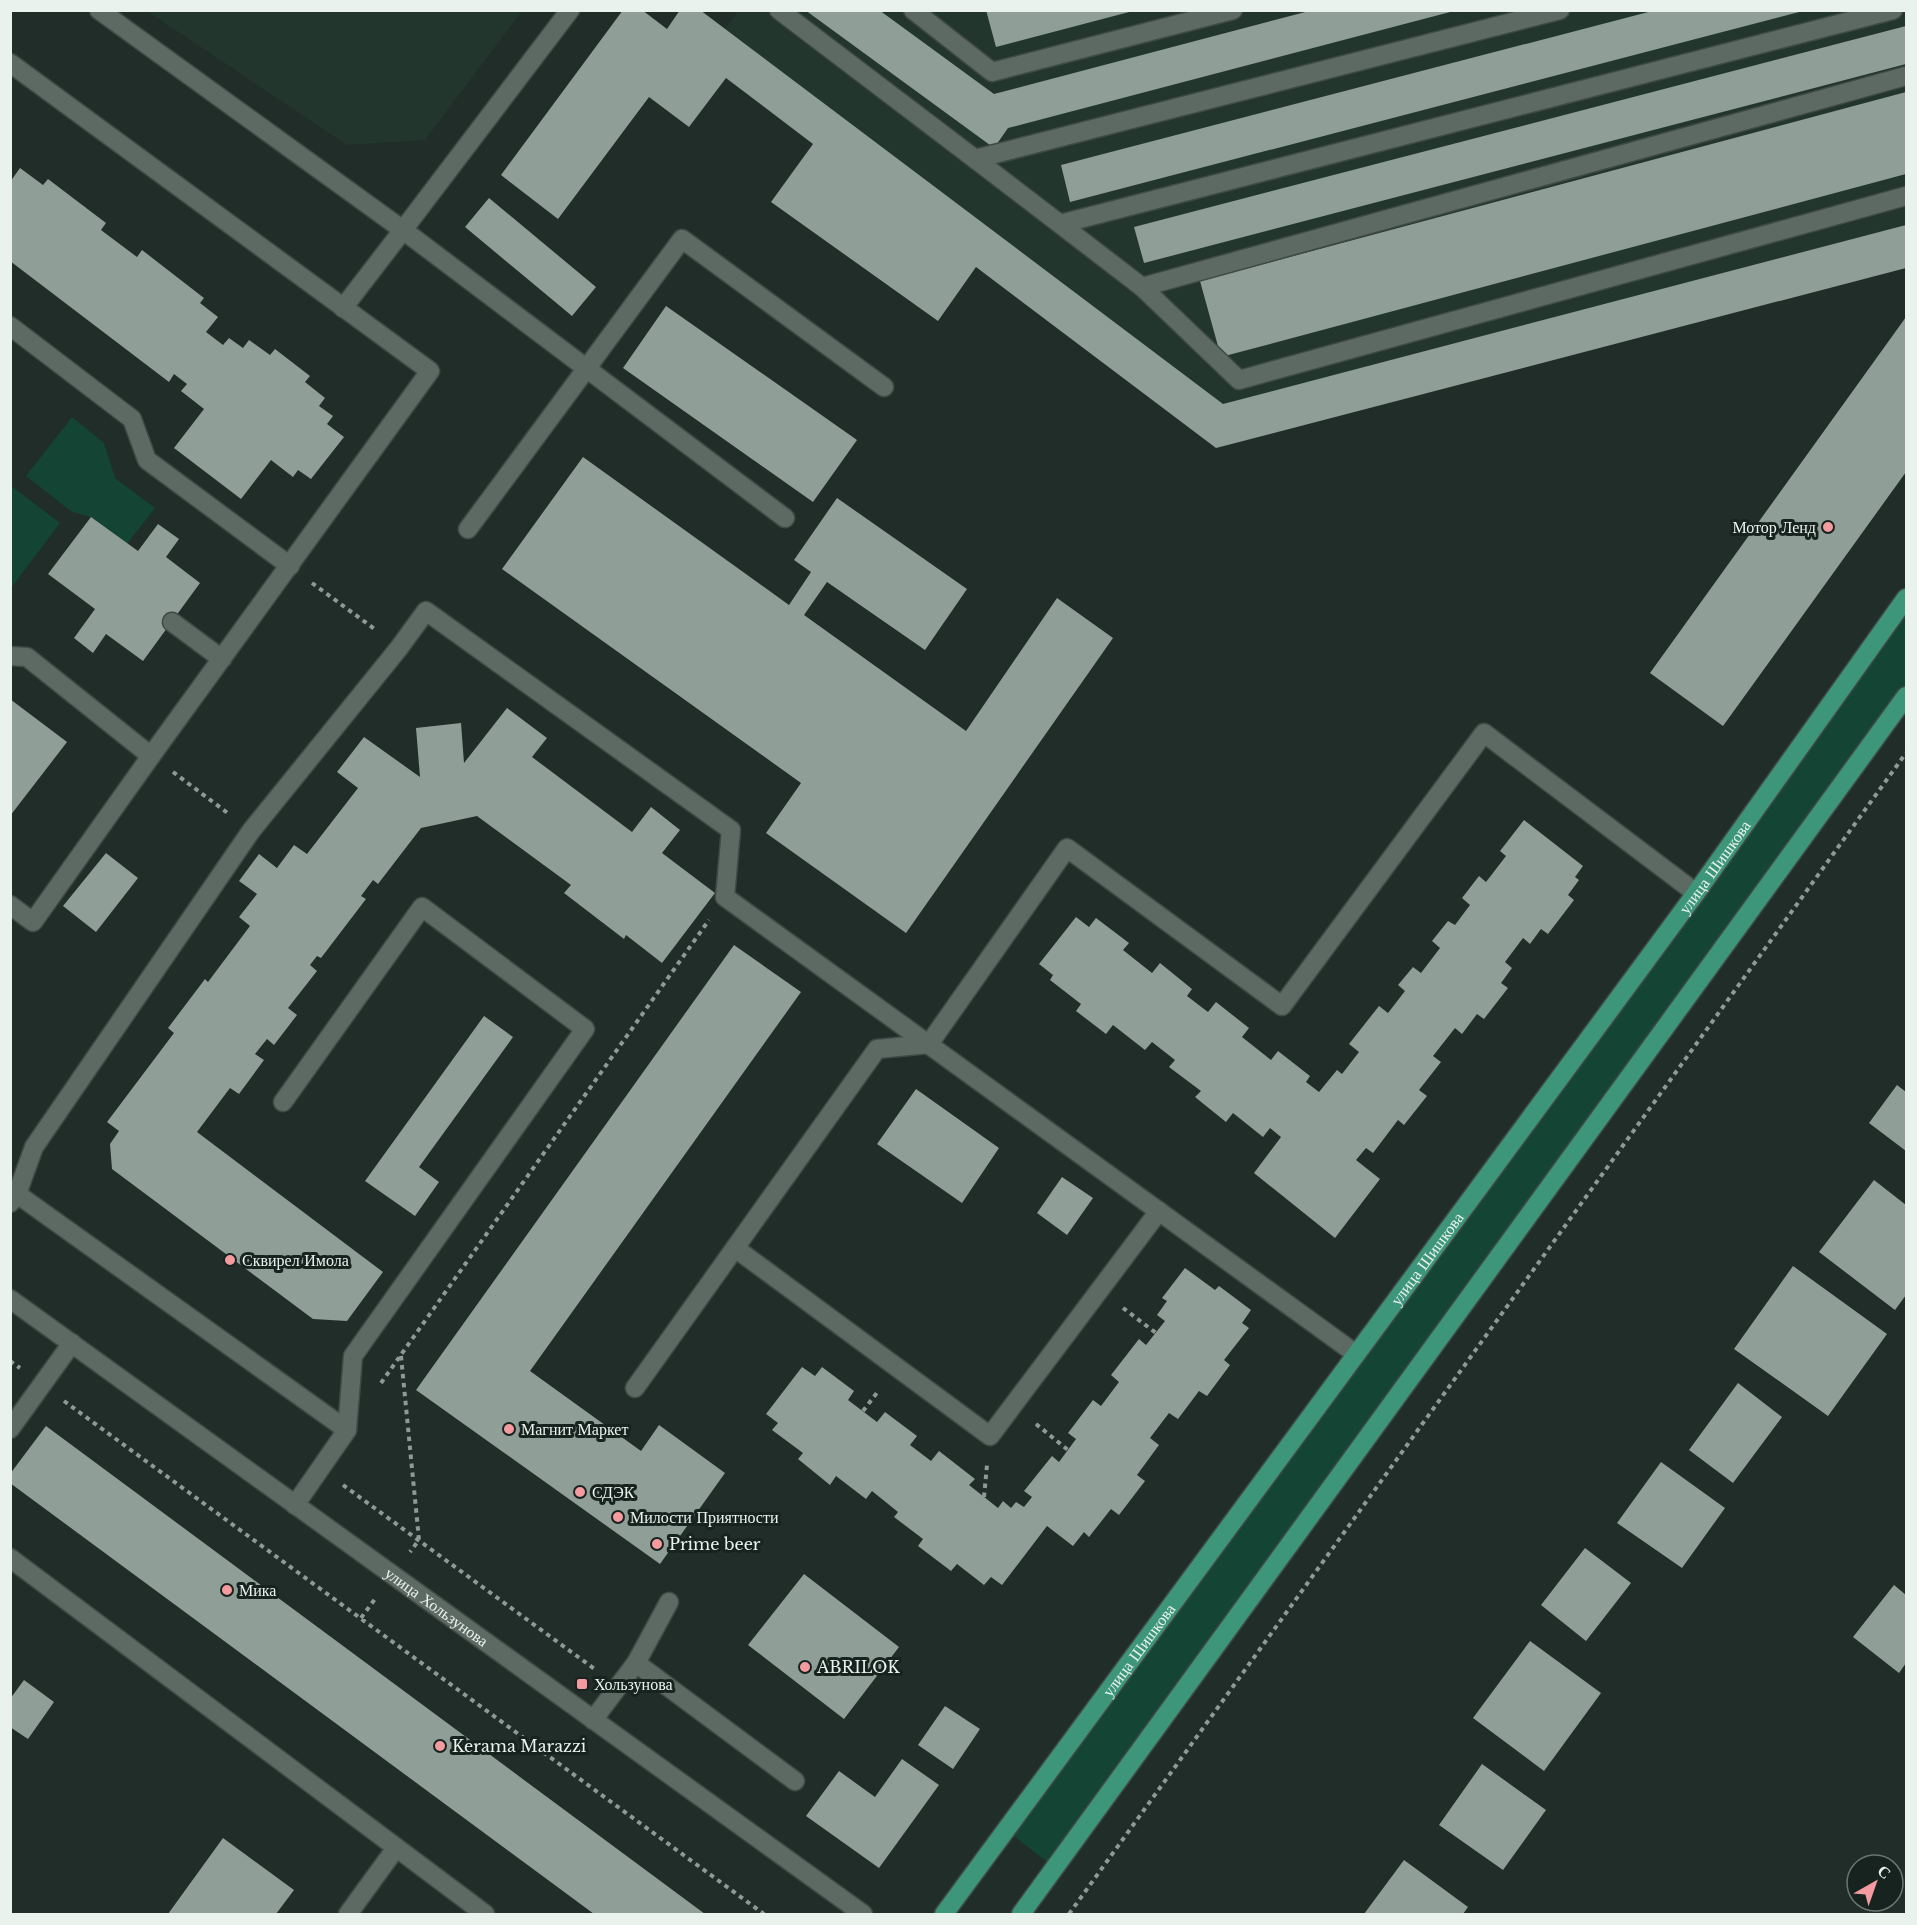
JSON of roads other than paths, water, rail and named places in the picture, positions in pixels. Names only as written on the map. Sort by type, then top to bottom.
[{"type":"main road","name":"улица Шишкова","points":[[944,1914],[1696,893],[1906,598]]},
{"type":"main road","points":[[1020,1914],[1906,696]]},
{"type":"street","points":[[99,10],[402,230],[785,518]]},
{"type":"street","points":[[343,308],[570,10]]},
{"type":"street","points":[[779,10],[1142,286],[1239,380],[1906,196]]},
{"type":"street","points":[[913,10],[992,72],[1233,10]]},
{"type":"street","points":[[975,159],[1560,10]]},
{"type":"street","points":[[1060,224],[1893,10]]},
{"type":"street","points":[[10,63],[430,371],[33,922],[10,905]]},
{"type":"street","points":[[1142,286],[1906,76]]},
{"type":"street","points":[[468,529],[682,239],[884,387]]},
{"type":"street","points":[[10,326],[132,419],[147,460],[290,566]]},
{"type":"street","points":[[347,1430],[14,1199],[34,1147],[251,831],[399,648],[426,611],[731,830],[725,897],[1356,1354]]},
{"type":"street","points":[[172,622],[222,659]]},
{"type":"street","points":[[10,656],[27,657],[151,756]]},
{"type":"street","points":[[635,1388],[877,1049],[929,1044],[1066,848],[1282,1006],[1484,733],[1696,893]]},
{"type":"street","points":[[284,1102],[422,907],[585,1029],[353,1356],[347,1430],[295,1504]]},
{"type":"street","points":[[735,1248],[990,1436],[1159,1211]]},
{"type":"street","name":"улица Хользунова","points":[[10,1299],[863,1914]]},
{"type":"street","points":[[10,1429],[72,1343]]},
{"type":"street","points":[[10,1558],[485,1914]]},
{"type":"street","points":[[593,1720],[636,1663],[669,1602]]},
{"type":"street","points":[[636,1663],[795,1781]]},
{"type":"street","points":[[348,1914],[396,1848]]},
{"type":"place","name":"Мотор Ленд","points":[[1828,527]]},
{"type":"place","name":"Сквирел Имола","points":[[230,1260]]},
{"type":"place","name":"Магнит Маркет","points":[[509,1429]]},
{"type":"place","name":"СДЭК","points":[[580,1492]]},
{"type":"place","name":"Милости Приятности","points":[[618,1517]]},
{"type":"place","name":"Prime beer","points":[[657,1544]]},
{"type":"place","name":"Мика","points":[[227,1590]]},
{"type":"place","name":"ABRILOK","points":[[805,1667]]},
{"type":"place","name":"Хользунова","points":[[582,1684]]},
{"type":"place","name":"Kerama Marazzi","points":[[440,1746]]}]
